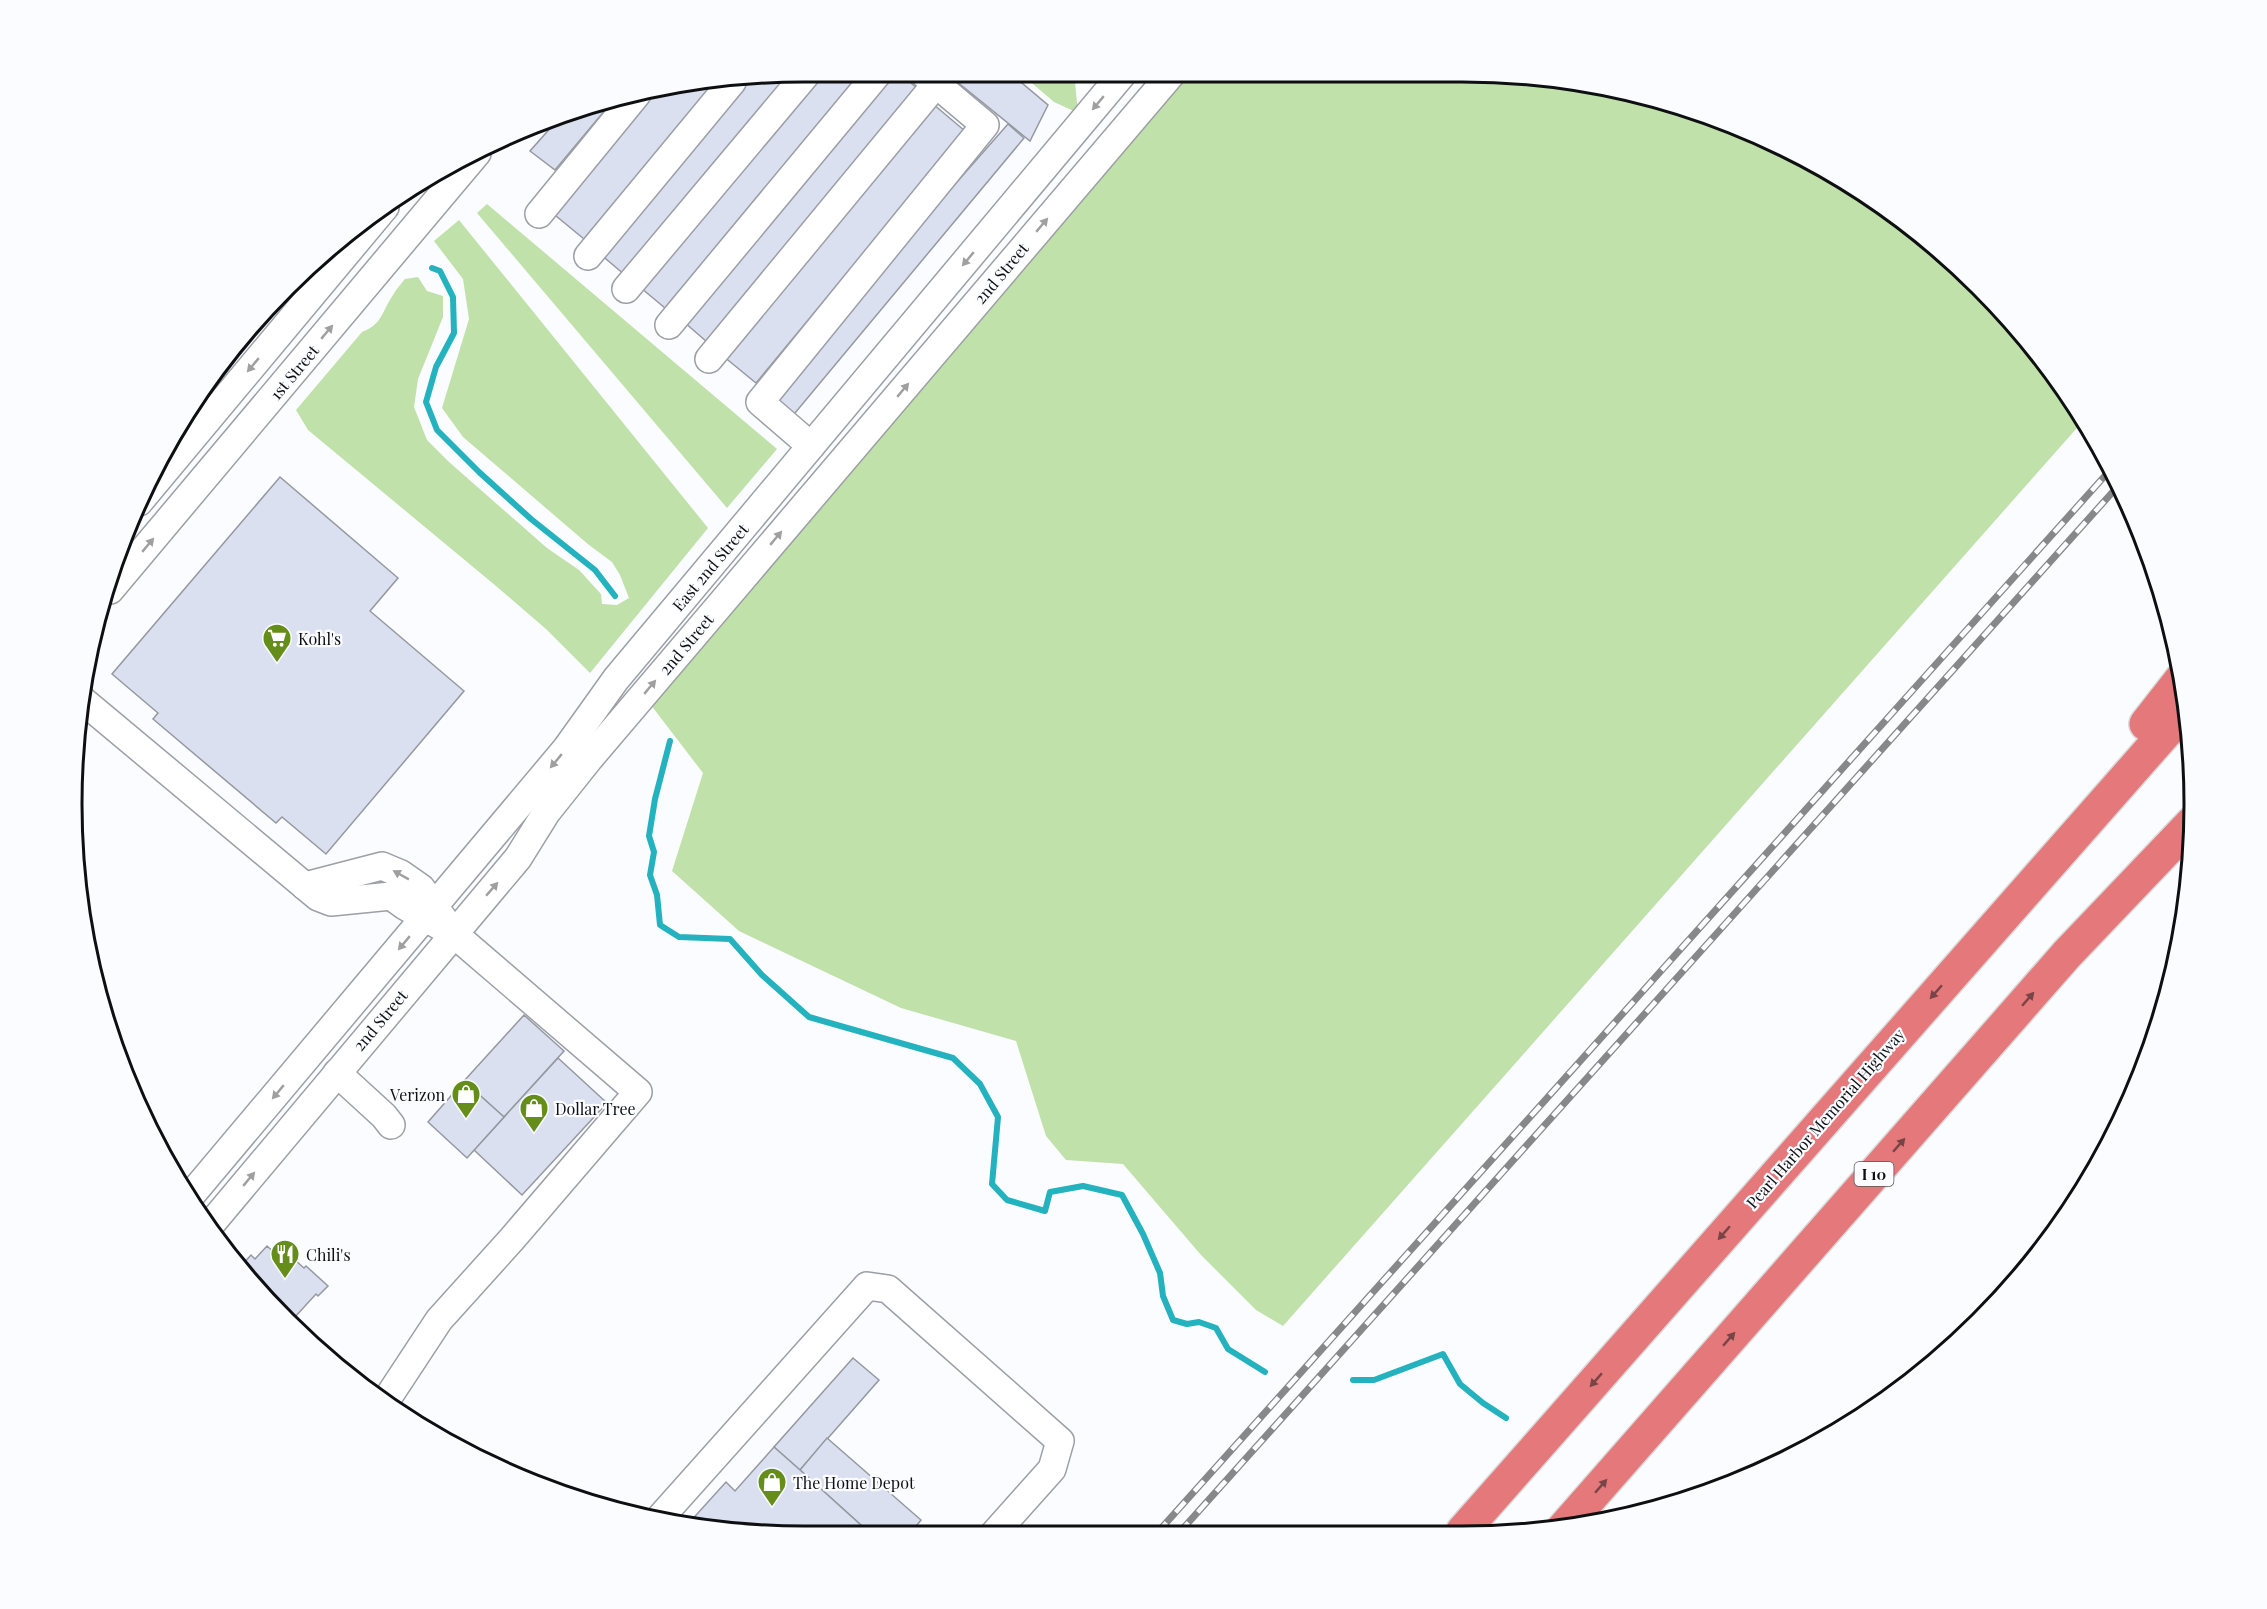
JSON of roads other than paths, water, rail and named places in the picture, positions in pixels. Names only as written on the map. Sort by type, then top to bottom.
[{"type":"highway","points":[[1974,948],[2175,688]]},
{"type":"highway","name":"Pearl Harbor Memorial Highway","points":[[1467,1526],[2179,717]]},
{"type":"highway","name":"I 10","points":[[1573,1518],[2067,954],[2183,833]]},
{"type":"street","points":[[626,289],[799,82]]},
{"type":"street","points":[[669,325],[871,82]]},
{"type":"street","points":[[709,359],[926,82]]},
{"type":"street","points":[[811,446],[760,402],[985,125],[934,82]]},
{"type":"street","name":"East 2nd Street","points":[[591,715],[616,679],[1116,82]]},
{"type":"street","name":"2nd Street","points":[[214,1220],[518,858],[546,813],[589,759],[1164,82]]},
{"type":"street","points":[[588,256],[728,87]]},
{"type":"street","points":[[539,214],[628,105]]},
{"type":"street","name":"1st Street","points":[[119,580],[465,168]]},
{"type":"street","points":[[163,473],[362,234]]},
{"type":"street","points":[[90,706],[305,886],[382,866],[401,874],[421,888],[430,912],[638,1092],[439,1320],[390,1395]]},
{"type":"street","name":"2nd Street","points":[[195,1191],[566,749],[591,715]]},
{"type":"street","points":[[337,1073],[391,1125]]},
{"type":"street","points":[[664,1513],[867,1286],[888,1288],[1060,1441],[1052,1469],[1001,1526]]},
{"type":"waterway","points":[[432,268],[440,271],[453,297],[454,333],[436,367],[426,402],[437,430],[531,519],[595,570],[615,596]]},
{"type":"waterway","points":[[670,741],[655,799],[649,836],[654,852],[650,875],[657,895],[660,925],[679,937],[730,939],[762,975],[809,1017],[953,1058],[980,1084],[998,1117],[992,1184],[1007,1200],[1045,1211],[1050,1192],[1083,1186],[1122,1195],[1160,1273],[1163,1296],[1173,1320],[1187,1324],[1199,1322],[1216,1328],[1228,1349],[1265,1372]]},
{"type":"waterway","points":[[1353,1380],[1374,1380],[1443,1354],[1460,1384],[1506,1418]]},
{"type":"railway","points":[[1163,1526],[2105,476]]},
{"type":"railway","points":[[1185,1526],[2113,492]]},
{"type":"place","name":"Kohl's","points":[[277,664]]},
{"type":"place","name":"Verizon","points":[[466,1120]]},
{"type":"place","name":"Dollar Tree","points":[[534,1134]]},
{"type":"place","name":"Chili's","points":[[285,1280]]},
{"type":"place","name":"The Home Depot","points":[[772,1508]]}]
